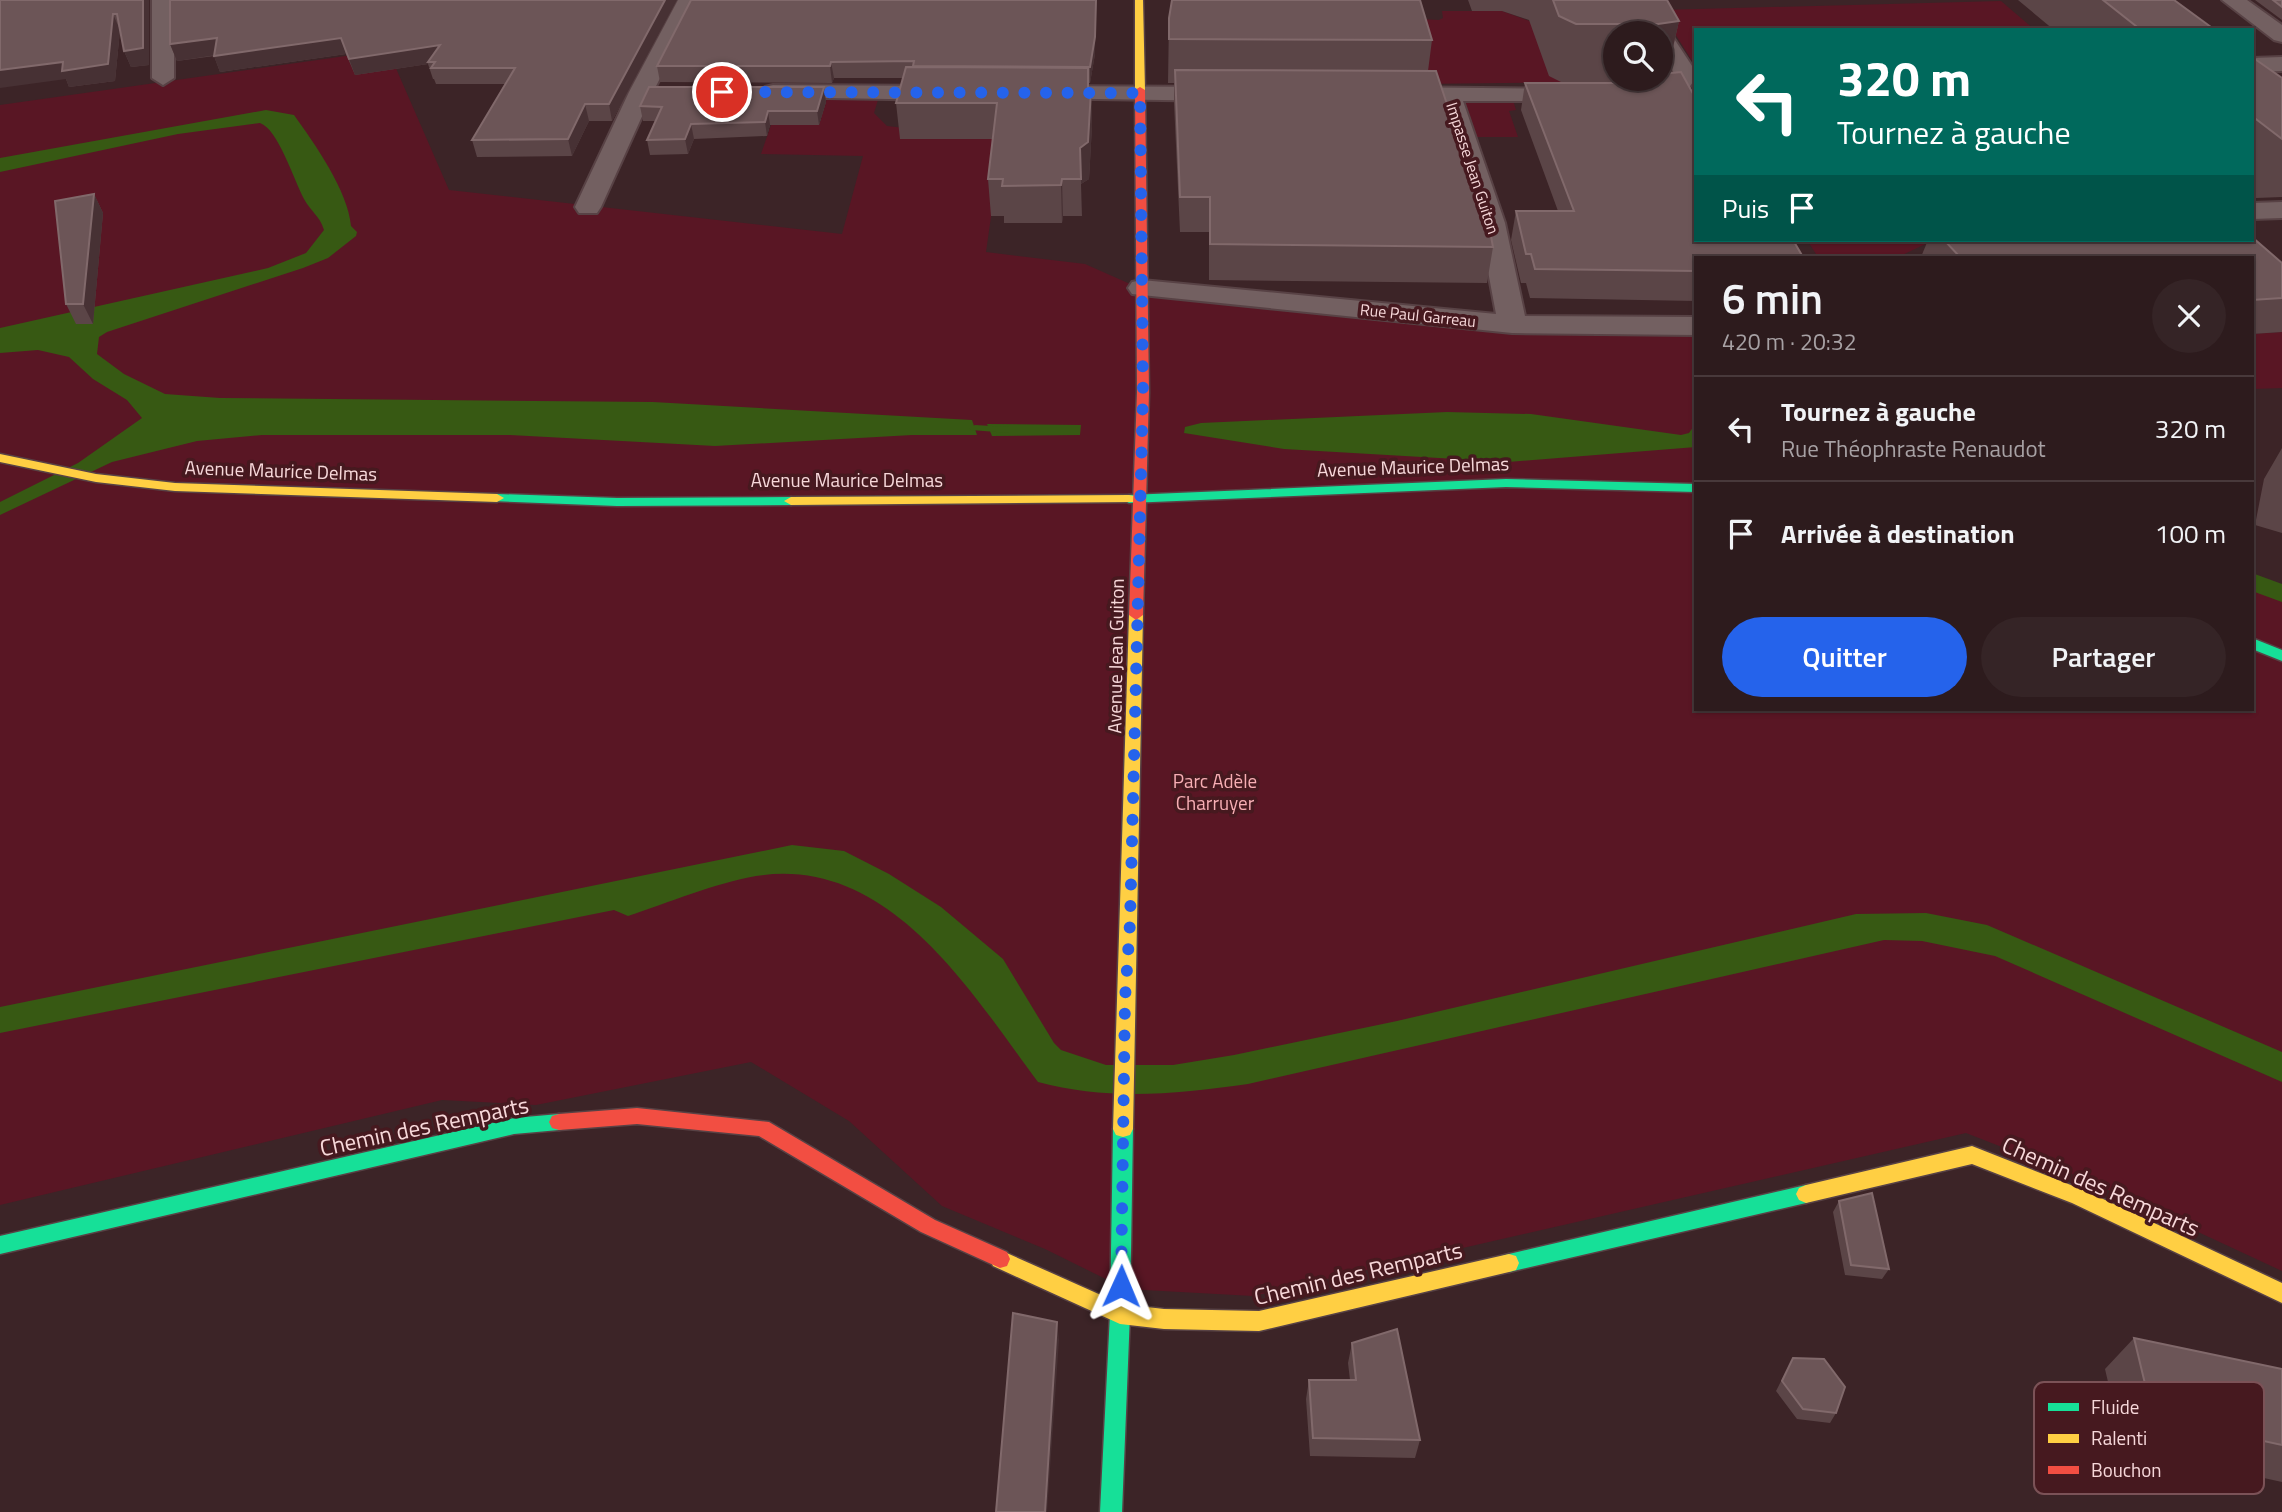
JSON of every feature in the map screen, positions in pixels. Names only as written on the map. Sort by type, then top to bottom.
[{"type":"street","points":[[163,0],[163,78]]},
{"type":"street","points":[[588,207],[641,92],[689,0]]},
{"type":"street","name":"Avenue Jean Guiton","points":[[1111,1512],[1124,1177],[1125,999],[1130,923],[1140,499],[1142,288],[1139,0]]},
{"type":"street","points":[[2233,0],[2282,35]]},
{"type":"street","points":[[1673,55],[1685,73],[1682,84],[1673,90]]},
{"type":"street","points":[[2254,65],[2282,64]]},
{"type":"street","points":[[1364,94],[1610,94],[1668,91]]},
{"type":"street","points":[[641,92],[668,92]]},
{"type":"street","points":[[749,92],[975,93]]},
{"type":"street","points":[[1017,93],[1252,94]]},
{"type":"street","name":"Impasse Jean Guiton","points":[[1449,94],[1492,223],[1512,324]]},
{"type":"street","points":[[2254,211],[2282,210]]},
{"type":"street","name":"Rue Paul Garreau","points":[[1142,288],[1512,324],[1694,326]]},
{"type":"street","name":"Avenue Maurice Delmas","points":[[0,458],[96,478],[176,487],[617,502],[1140,499],[1506,483],[1694,488]]},
{"type":"street","points":[[2254,644],[2282,656]]},
{"type":"street","name":"Chemin des Remparts","points":[[0,1245],[513,1126],[637,1116],[762,1128],[928,1226],[1089,1297],[1120,1314],[1164,1319],[1259,1321],[1972,1155],[2079,1197],[2282,1293]]},
{"type":"green space","points":[[2001,1],[2033,28],[1694,28],[1694,64],[1673,31],[1673,21],[1667,21],[1660,10]]},
{"type":"green space","points":[[1442,11],[1502,11],[1535,23],[1579,82],[1417,84],[1401,18],[1439,20],[1443,18]]},
{"type":"green space","name":"Parc Adèle Charruyer","points":[[388,50],[449,190],[842,234],[863,156],[761,154],[771,125],[819,125],[829,92],[880,93],[874,113],[887,126],[1002,139],[986,252],[1085,264],[1155,295],[1694,330],[1694,711],[2254,711],[2254,588],[2282,599],[2282,1271],[2082,1178],[1966,1133],[1253,1296],[1126,1289],[1045,1249],[942,1206],[849,1121],[751,1062],[536,1105],[442,1100],[0,1205],[0,105]]},
{"type":"green space","points":[[1511,94],[1516,110],[1509,111],[1518,137],[1463,137],[1449,95]]},
{"type":"green space","points":[[1808,242],[1930,242],[1900,256],[1817,256]]},
{"type":"green space","points":[[2282,332],[2282,388],[2254,389],[2254,334]]},
{"type":"shaded area","points":[[266,110],[294,115],[337,183],[349,212],[351,226],[357,232],[356,236],[328,258],[303,268],[107,332],[99,337],[97,354],[124,374],[165,394],[220,398],[653,402],[972,420],[977,435],[912,435],[715,446],[510,435],[262,435],[197,441],[112,462],[0,515],[0,502],[78,463],[142,418],[127,400],[93,379],[69,357],[38,350],[0,353],[0,328],[268,268],[306,253],[324,230],[304,199],[279,145],[267,127],[260,123],[178,134],[0,172],[0,158]]},
{"type":"shaded area","points":[[1447,412],[1531,414],[1681,435],[1689,433],[1694,426],[1694,447],[1508,462],[1284,449],[1184,433],[1185,427],[1201,423]]},
{"type":"shaded area","points":[[987,424],[1081,425],[1080,435],[992,436]]},
{"type":"shaded area","points":[[2254,574],[2282,584],[2282,602],[2254,592]]},
{"type":"shaded area","points":[[792,845],[844,851],[889,874],[941,907],[1003,959],[1054,1043],[1061,1050],[1106,1065],[1173,1065],[1234,1055],[1397,1021],[1856,914],[1926,913],[1987,925],[2282,1052],[2282,1082],[1995,956],[1922,941],[1884,940],[1248,1084],[1169,1093],[1090,1092],[1038,1082],[984,1008],[954,971],[921,937],[886,908],[847,887],[804,875],[740,879],[628,916],[614,910],[0,1033],[0,1007]]},
{"type":"building","points":[[0,0],[143,0],[143,48],[124,51],[117,14],[113,14],[108,64],[62,71],[63,62],[0,70]]},
{"type":"building","points":[[170,0],[665,0],[609,104],[585,104],[568,139],[472,140],[515,68],[431,68],[435,62],[428,62],[440,45],[349,59],[341,38],[214,56],[217,38],[170,44]]},
{"type":"building","points":[[691,0],[1096,0],[1095,37],[1090,67],[913,66],[914,61],[831,62],[830,66],[657,66]]},
{"type":"building","points":[[1172,0],[1420,0],[1432,40],[1169,39]]},
{"type":"building","points":[[1553,0],[1667,0],[1679,21],[1603,21],[1603,24],[1576,24],[1559,16]]},
{"type":"building","points":[[2103,0],[2174,0],[2212,28],[2138,28]]},
{"type":"building","points":[[2273,0],[2282,0],[2282,7]]},
{"type":"building","points":[[2254,58],[2282,78],[2282,139],[2254,118]]},
{"type":"building","points":[[906,67],[1088,68],[1088,90],[1091,90],[1088,142],[1080,148],[1081,179],[1062,179],[1061,185],[1002,186],[1003,179],[988,179],[997,103],[896,103]]},
{"type":"building","points":[[1175,70],[1436,71],[1480,204],[1485,204],[1493,247],[1210,244],[1210,197],[1180,197]]},
{"type":"building","points":[[1681,72],[1694,95],[1694,242],[1794,242],[1802,256],[1694,256],[1694,271],[1535,269],[1531,254],[1526,254],[1516,211],[1574,211],[1525,83],[1603,83],[1603,91],[1673,91],[1673,73]]},
{"type":"building","points":[[649,87],[824,87],[817,111],[768,111],[765,122],[691,124],[685,139],[647,140],[662,107],[640,106]]},
{"type":"building","points":[[94,194],[83,304],[66,304],[55,201]]},
{"type":"building","points":[[2254,239],[2282,263],[2282,298],[2254,300],[2254,256],[1959,256],[1946,242],[2254,242]]},
{"type":"building","points":[[1872,1193],[1889,1269],[1851,1265],[1839,1201]]},
{"type":"building","points":[[1013,1313],[1057,1322],[1045,1512],[996,1512]]},
{"type":"building","points":[[1397,1329],[1420,1440],[1313,1438],[1309,1380],[1356,1380],[1352,1343]]},
{"type":"building","points":[[2134,1338],[2282,1369],[2282,1445],[2264,1441],[2264,1382],[2145,1382]]},
{"type":"building","points":[[1793,1358],[1824,1359],[1845,1387],[1836,1413],[1803,1409],[1782,1381]]},
{"type":"waterway","points":[[975,428],[1009,430]]},
{"type":"traffic: fast","points":[[1129,499],[1506,483],[1694,488]]},
{"type":"traffic: fast","points":[[497,498],[617,502],[791,501]]},
{"type":"traffic: fast","points":[[2254,644],[2282,656]]},
{"type":"traffic: fast","points":[[0,1245],[514,1126],[559,1122]]},
{"type":"traffic: fast","points":[[1111,1512],[1120,1314],[1123,1129]]},
{"type":"traffic: fast","points":[[1509,1263],[1806,1194]]},
{"type":"traffic: slow","points":[[1139,0],[1140,90]]},
{"type":"traffic: slow","points":[[0,458],[96,478],[175,487],[497,498]]},
{"type":"traffic: slow","points":[[791,501],[1129,499]]},
{"type":"traffic: slow","points":[[1123,1129],[1136,615]]},
{"type":"traffic: slow","points":[[1806,1194],[1972,1155],[2079,1197],[2282,1293]]},
{"type":"traffic: slow","points":[[1000,1259],[1120,1314],[1164,1319],[1259,1321],[1509,1263]]},
{"type":"traffic: jam","points":[[1136,615],[1143,392],[1140,90]]},
{"type":"traffic: jam","points":[[559,1122],[637,1116],[762,1128],[928,1226],[1000,1259]]},
{"type":"route","points":[[722,92],[1140,93],[1143,392],[1130,923],[1125,999],[1121,1286]]}]
